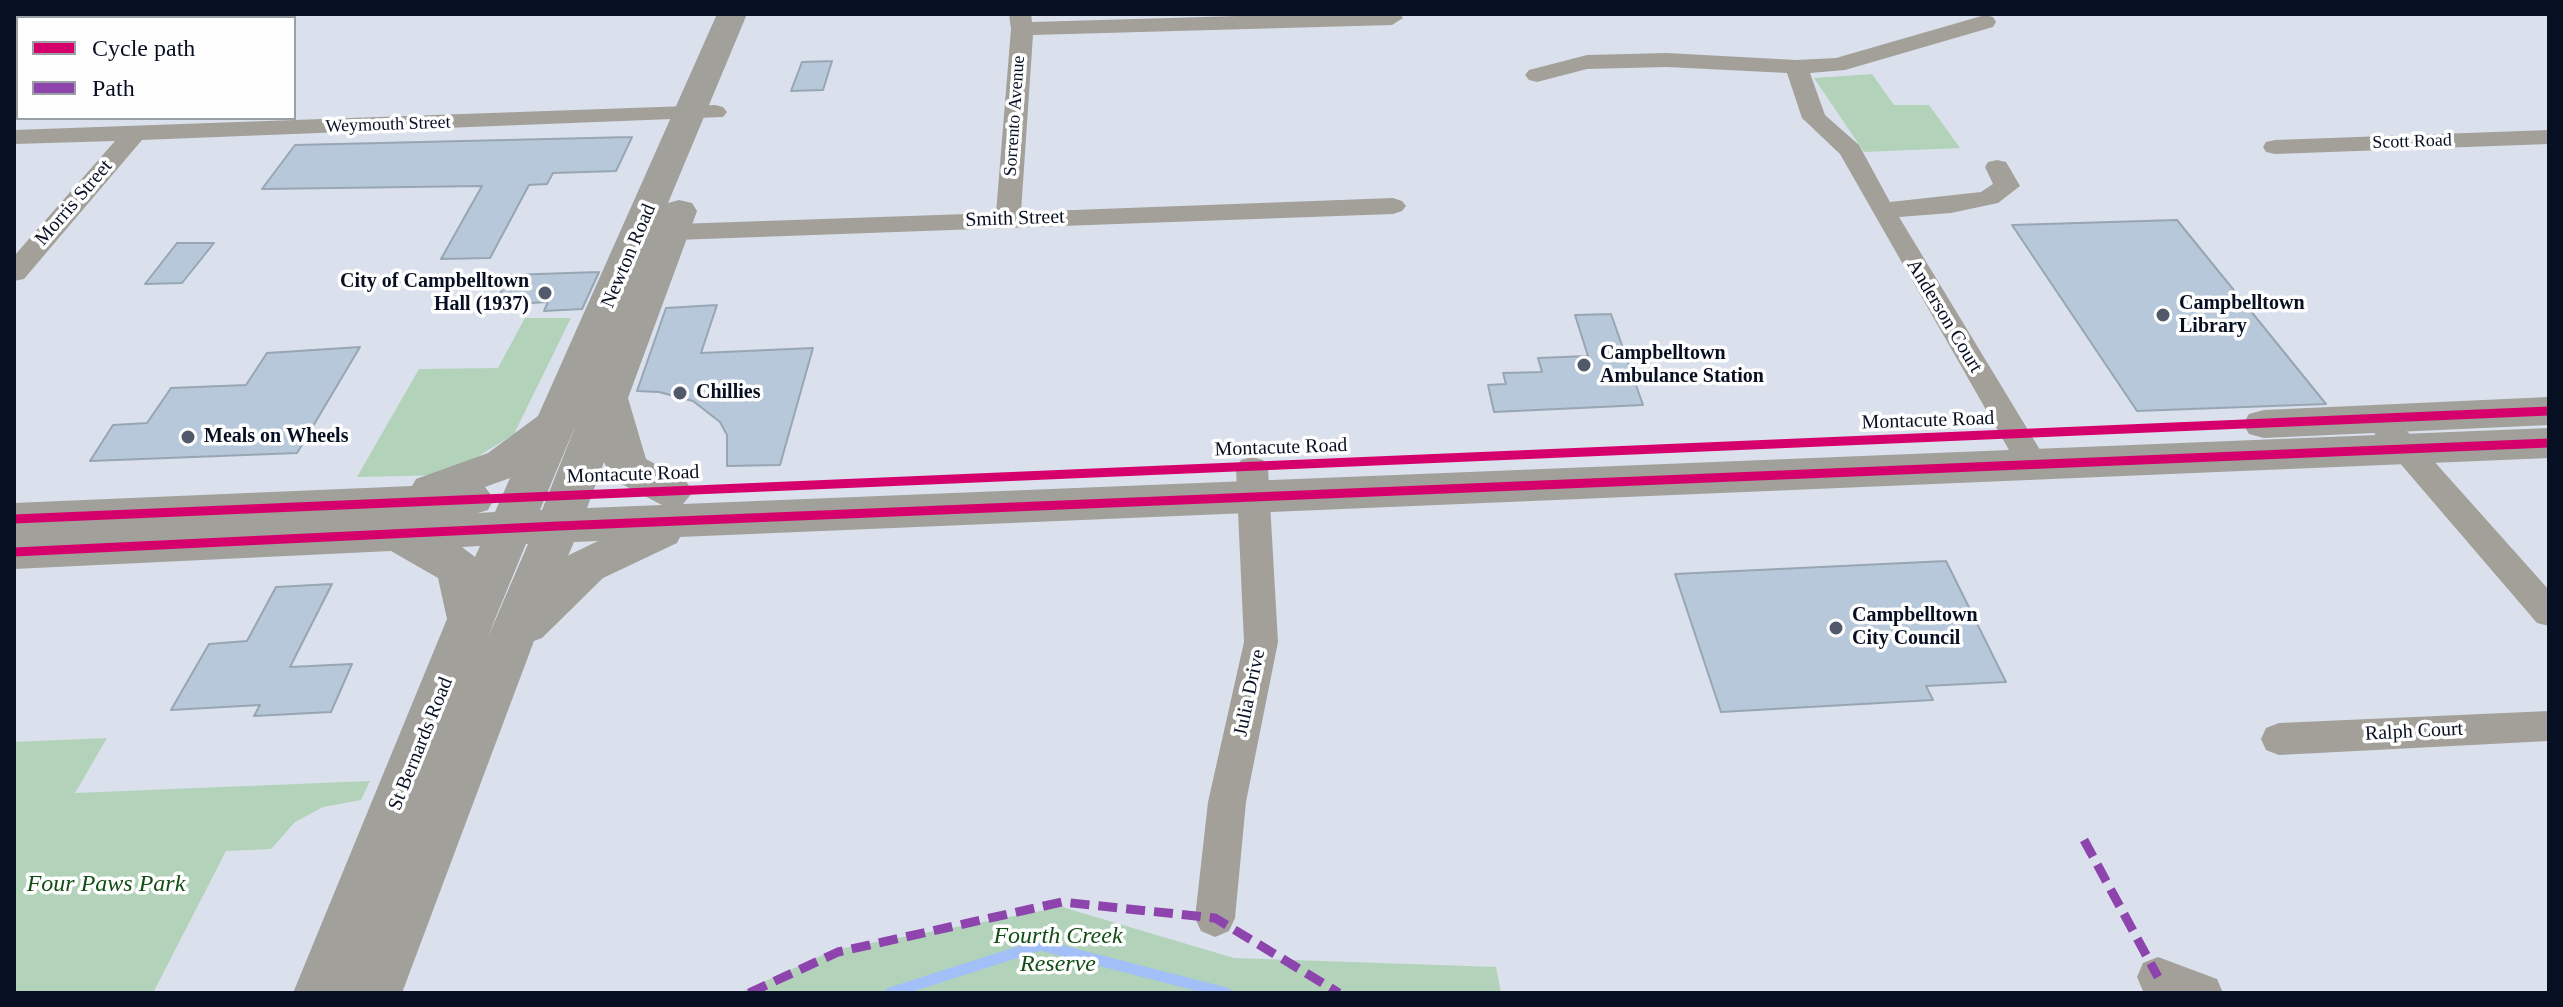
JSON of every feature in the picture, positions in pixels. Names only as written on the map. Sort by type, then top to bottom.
[{"type":"main road","name":"Newton Road","points":[[541,512],[607,398],[655,232],[702,113],[732,14]]},
{"type":"main road","name":"Newton Road","points":[[702,113],[753,14]]},
{"type":"main road","name":"Newton Road","points":[[541,512],[558,422],[655,232]]},
{"type":"main road","points":[[607,398],[627,468],[676,507]]},
{"type":"main road","points":[[2392,434],[2549,411]]},
{"type":"main road","points":[[14,552],[393,518],[495,467],[558,422]]},
{"type":"main road","points":[[14,519],[393,518],[2392,434],[2549,443]]},
{"type":"main road","points":[[393,518],[459,569],[491,630],[676,507]]},
{"type":"main road","name":"St Bernards Road","points":[[322,993],[491,630],[541,512]]},
{"type":"main road","name":"St Bernards Road","points":[[373,993],[491,630]]},
{"type":"street","points":[[1021,22],[1392,18]]},
{"type":"street","name":"Sorrento Avenue","points":[[1008,219],[1021,22]]},
{"type":"street","points":[[1537,75],[1587,62],[1614,61],[1667,60],[1796,67],[1837,65],[1985,22]]},
{"type":"street","name":"Anderson Court","points":[[1796,67],[1814,118],[1850,150],[1882,210],[2024,449]]},
{"type":"street","name":"Weymouth Street","points":[[14,137],[702,113]]},
{"type":"street","name":"Morris Street","points":[[14,273],[134,134]]},
{"type":"street","name":"Scott Road","points":[[2275,147],[2549,137]]},
{"type":"street","points":[[1882,210],[1951,205],[1989,198],[2007,186],[1997,167]]},
{"type":"street","name":"Smith Street","points":[[655,232],[1393,206]]},
{"type":"street","points":[[2392,434],[2549,613]]},
{"type":"street","name":"Julia Drive","points":[[1215,918],[1227,802],[1261,642],[1253,482]]},
{"type":"street","name":"Ralph Court","points":[[2279,739],[2549,726]]},
{"type":"street","points":[[2158,977],[2202,993]]},
{"type":"green space","points":[[1872,74],[1894,105],[1929,105],[1960,148],[1864,152],[1814,78]]},
{"type":"green space","points":[[525,318],[571,318],[514,434],[448,475],[357,477],[419,369],[498,368]]},
{"type":"green space","name":"Four Paws Park","points":[[107,738],[75,793],[370,781],[361,800],[323,807],[295,822],[271,849],[226,851],[153,993],[14,993],[14,742]]},
{"type":"green space","name":"Fourth Creek Reserve","points":[[1062,907],[1234,958],[1496,967],[1501,993],[739,993],[834,950]]},
{"type":"building","points":[[832,61],[823,90],[791,91],[802,62]]},
{"type":"building","points":[[632,137],[616,171],[553,173],[547,184],[529,185],[490,258],[441,259],[482,186],[262,189],[295,145]]},
{"type":"building","name":"Campbelltown Library","points":[[2177,220],[2326,404],[2137,411],[2012,225]]},
{"type":"building","points":[[177,243],[214,243],[182,283],[145,284]]},
{"type":"building","name":"City of Campbelltown Hall (1937)","points":[[599,272],[582,309],[544,311],[548,302],[495,305],[509,275]]},
{"type":"building","points":[[717,305],[701,353],[813,348],[780,465],[727,466],[727,435],[720,422],[693,401],[659,392],[637,391],[666,308]]},
{"type":"building","name":"Campbelltown Ambulance Station","points":[[1611,314],[1643,405],[1494,412],[1488,385],[1506,384],[1503,373],[1542,372],[1538,358],[1588,356],[1575,315]]},
{"type":"building","points":[[360,347],[297,453],[90,461],[113,425],[147,423],[171,388],[246,385],[267,353]]},
{"type":"building","name":"Campbelltown City Council","points":[[1946,561],[2006,682],[1926,686],[1933,700],[1721,712],[1675,574]]},
{"type":"building","points":[[332,584],[290,667],[352,664],[331,712],[254,716],[260,705],[171,710],[209,644],[247,641],[276,587]]},
{"type":"waterway","points":[[890,993],[1040,945],[1226,993]]},
{"type":"marked path","points":[[2084,840],[2158,977]]},
{"type":"marked path","points":[[749,993],[838,952],[1062,902],[1215,918],[1339,993]]},
{"type":"cycle path","name":"Montacute Road","points":[[14,519],[2549,411]]},
{"type":"cycle path","points":[[14,552],[558,526],[2549,443]]},
{"type":"place","name":"City of Campbelltown Hall (1937)","points":[[545,293]]},
{"type":"place","name":"Campbelltown Library","points":[[2163,315]]},
{"type":"place","name":"Campbelltown Ambulance Station","points":[[1584,365]]},
{"type":"place","name":"Chillies","points":[[680,393]]},
{"type":"place","name":"Meals on Wheels","points":[[188,437]]},
{"type":"place","name":"Campbelltown City Council","points":[[1836,628]]}]
